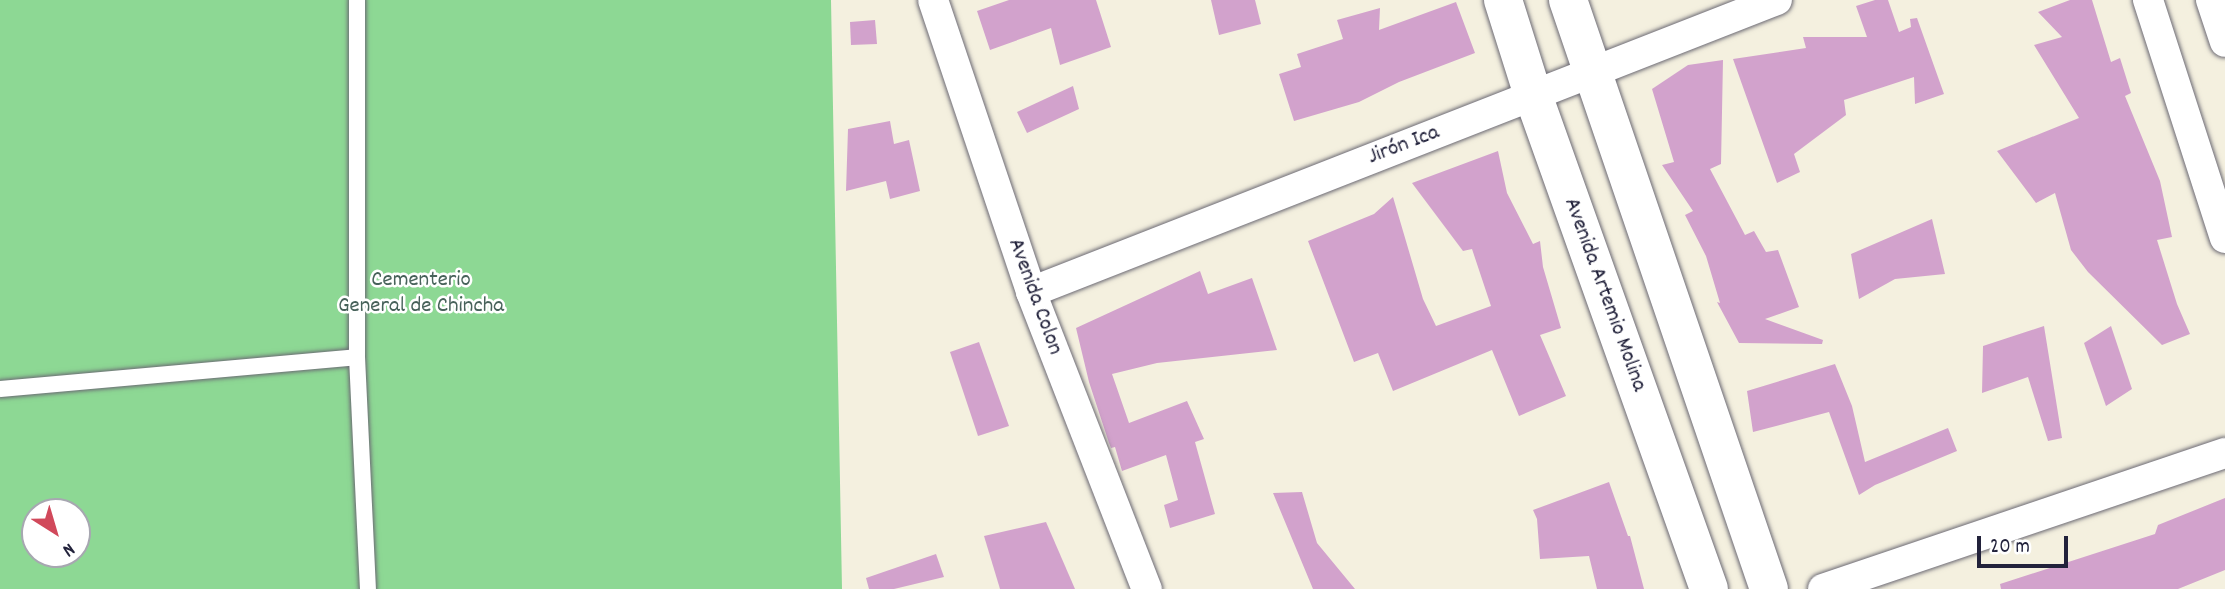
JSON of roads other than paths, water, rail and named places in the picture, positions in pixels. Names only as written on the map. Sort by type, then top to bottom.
[{"type":"street","name":"Avenida Colon","points":[[933,0],[1031,292],[1147,589]]},
{"type":"street","name":"Avenida Artemio Molina","points":[[1503,0],[1533,95],[1709,589]]},
{"type":"street","points":[[1569,0],[1769,589]]},
{"type":"street","name":"Jirón Ica","points":[[1031,292],[1777,0]]},
{"type":"street","points":[[2148,0],[2225,238]]},
{"type":"street","points":[[2211,0],[2225,43]]},
{"type":"street","points":[[1823,589],[2225,453]]},
{"type":"lane","points":[[357,0],[357,357],[368,589]]},
{"type":"lane","points":[[0,389],[357,357]]},
{"type":"park label","name":"Cementerio General de Chincha","points":[[421,294]]}]
